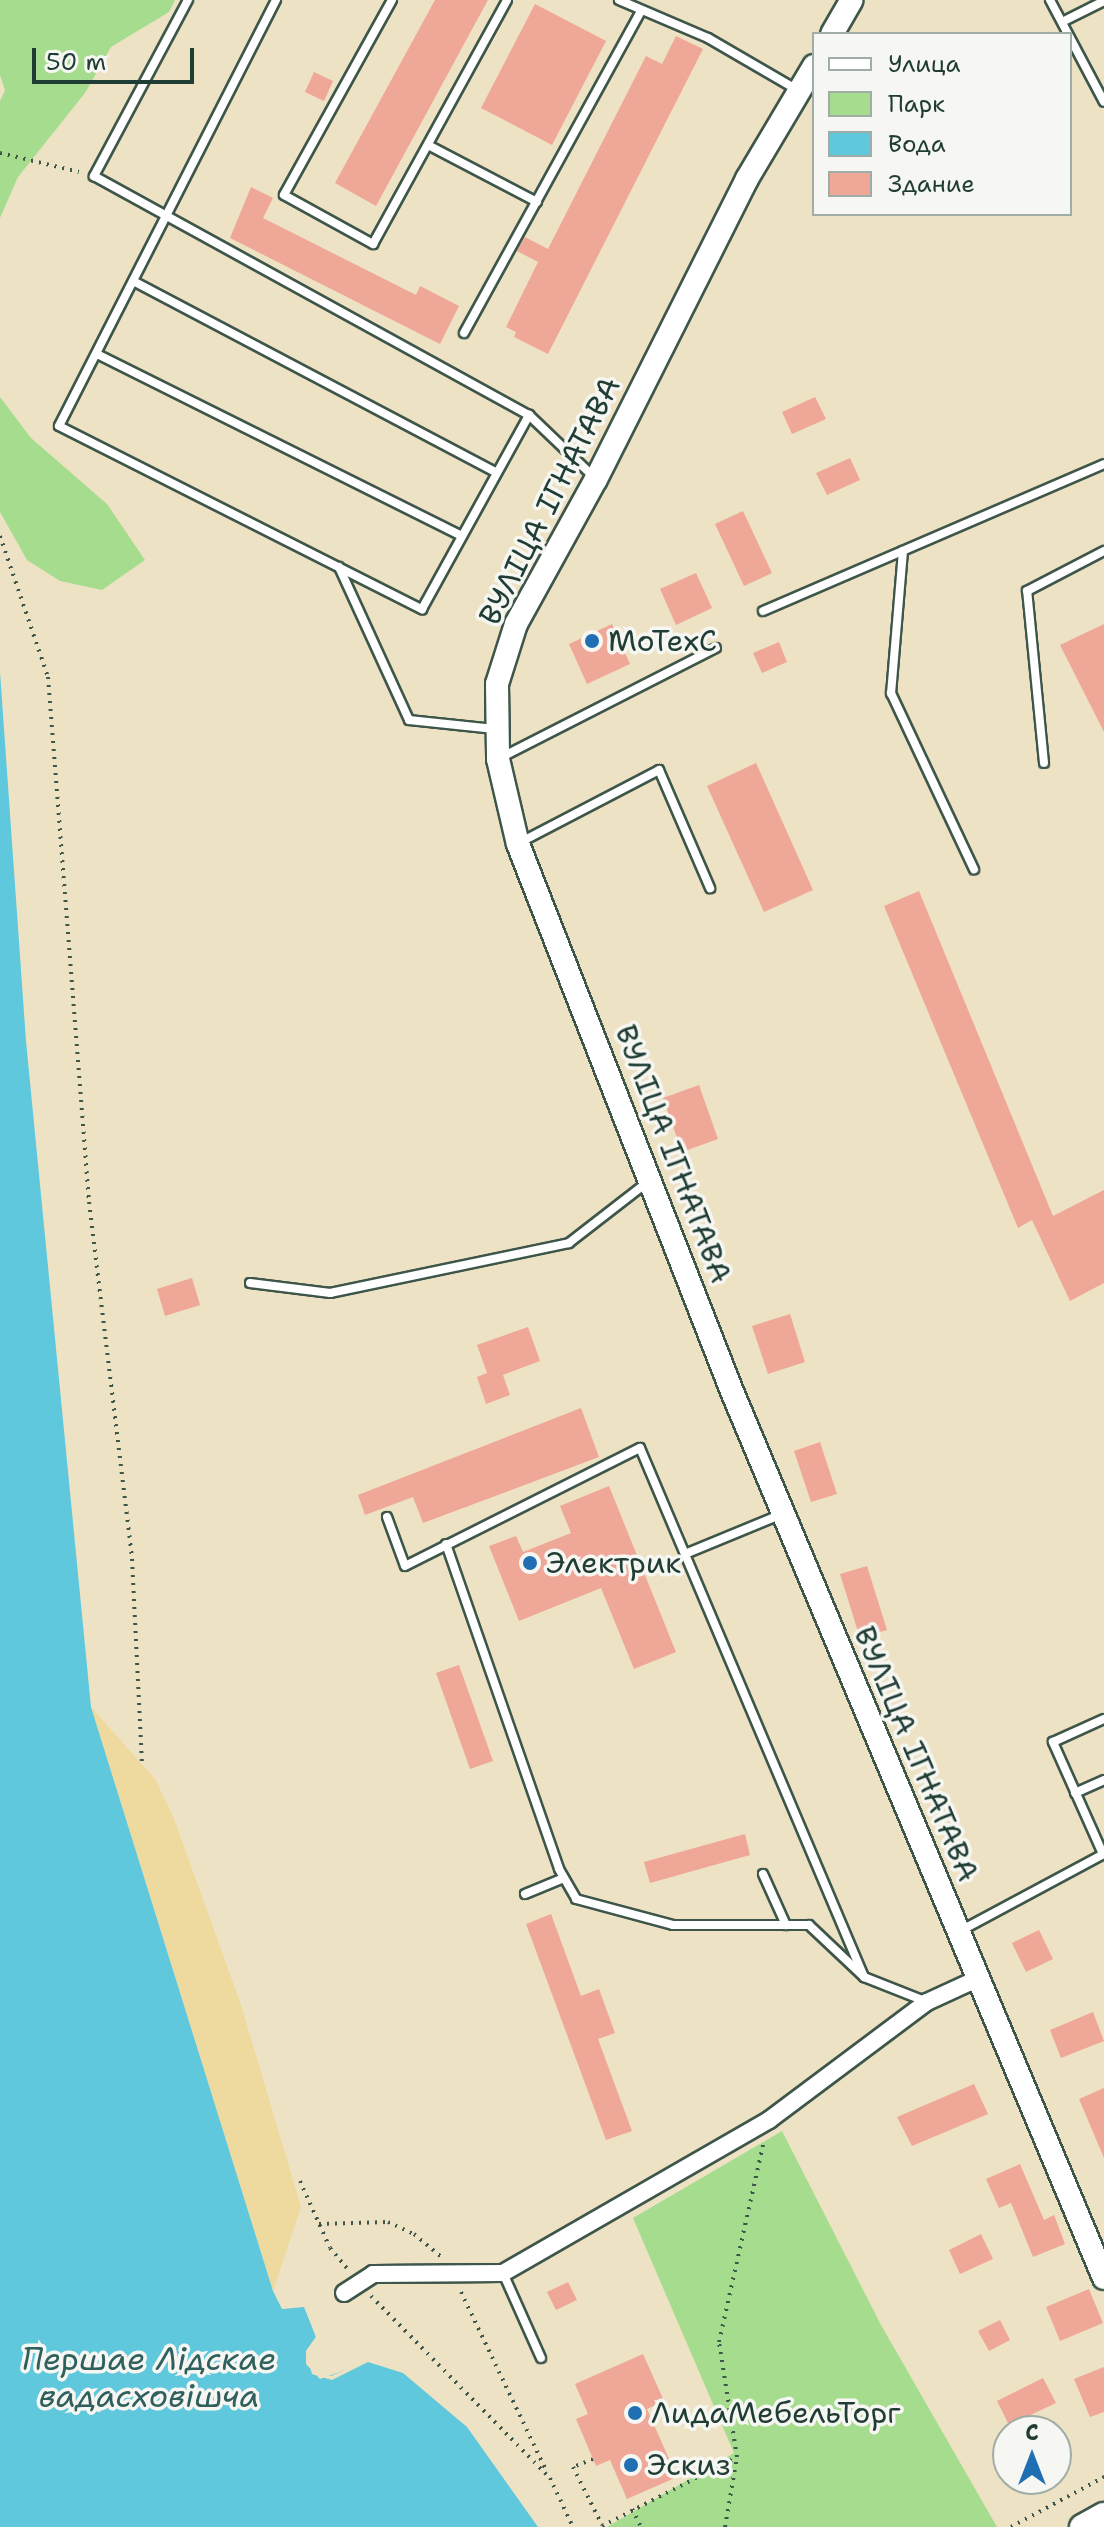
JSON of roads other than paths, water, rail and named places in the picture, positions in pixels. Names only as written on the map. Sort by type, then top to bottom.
[{"type":"main road","points":[[1082,2527],[1104,2515]]},
{"type":"street","points":[[833,32],[852,0]]},
{"type":"street","name":"ВУЛІЦА ІГНАТАВА","points":[[812,70],[747,179],[596,479],[516,624],[497,684],[498,759],[518,844],[653,1178],[783,1513],[1104,2278]]},
{"type":"street","points":[[344,2293],[373,2274],[503,2273],[769,2120],[927,2002],[977,1979]]},
{"type":"lane","points":[[188,0],[94,176],[529,415],[596,479]]},
{"type":"lane","points":[[276,0],[169,217],[59,426],[422,609],[529,415]]},
{"type":"lane","points":[[392,0],[284,195],[373,244],[507,0]]},
{"type":"lane","points":[[619,0],[708,38],[800,91]]},
{"type":"lane","points":[[1050,0],[1069,32]]},
{"type":"lane","points":[[1064,21],[1104,1]]},
{"type":"lane","points":[[464,333],[641,11]]},
{"type":"lane","points":[[1072,37],[1104,102]]},
{"type":"lane","points":[[428,145],[537,202]]},
{"type":"lane","points":[[135,282],[497,473]]},
{"type":"lane","points":[[97,354],[462,536]]},
{"type":"lane","points":[[763,611],[1104,464]]},
{"type":"lane","points":[[903,551],[891,693],[974,869]]},
{"type":"lane","points":[[1044,763],[1027,591],[1104,551]]},
{"type":"lane","points":[[339,567],[409,720],[496,729]]},
{"type":"lane","points":[[498,759],[716,648]]},
{"type":"lane","points":[[518,844],[659,770],[710,888]]},
{"type":"lane","points":[[250,1283],[330,1293],[569,1243],[653,1178]]},
{"type":"lane","points":[[387,1517],[405,1566],[640,1448],[864,1977]]},
{"type":"lane","points":[[685,1554],[783,1513]]},
{"type":"lane","points":[[446,1544],[564,1878],[576,1899],[673,1925],[809,1925],[864,1977],[927,2002]]},
{"type":"lane","points":[[957,1933],[1104,1854],[1053,1742],[1104,1719]]},
{"type":"lane","points":[[1075,1793],[1104,1780]]},
{"type":"lane","points":[[763,1874],[786,1925]]},
{"type":"lane","points":[[525,1894],[564,1878]]},
{"type":"lane","points":[[503,2273],[541,2358]]},
{"type":"water","name":"Першае Лідскае вадасховішча","points":[[0,672],[26,1041],[91,1707],[273,2291],[282,2309],[304,2307],[316,2337],[306,2351],[306,2364],[320,2379],[368,2362],[403,2373],[467,2427],[538,2527],[0,2527]]},
{"type":"place","name":"MoTexC","points":[[592,641]]},
{"type":"place","name":"Электрик","points":[[530,1563]]},
{"type":"place","name":"ЛидаМебельТорг","points":[[635,2413]]},
{"type":"place","name":"Эскиз","points":[[631,2465]]}]
